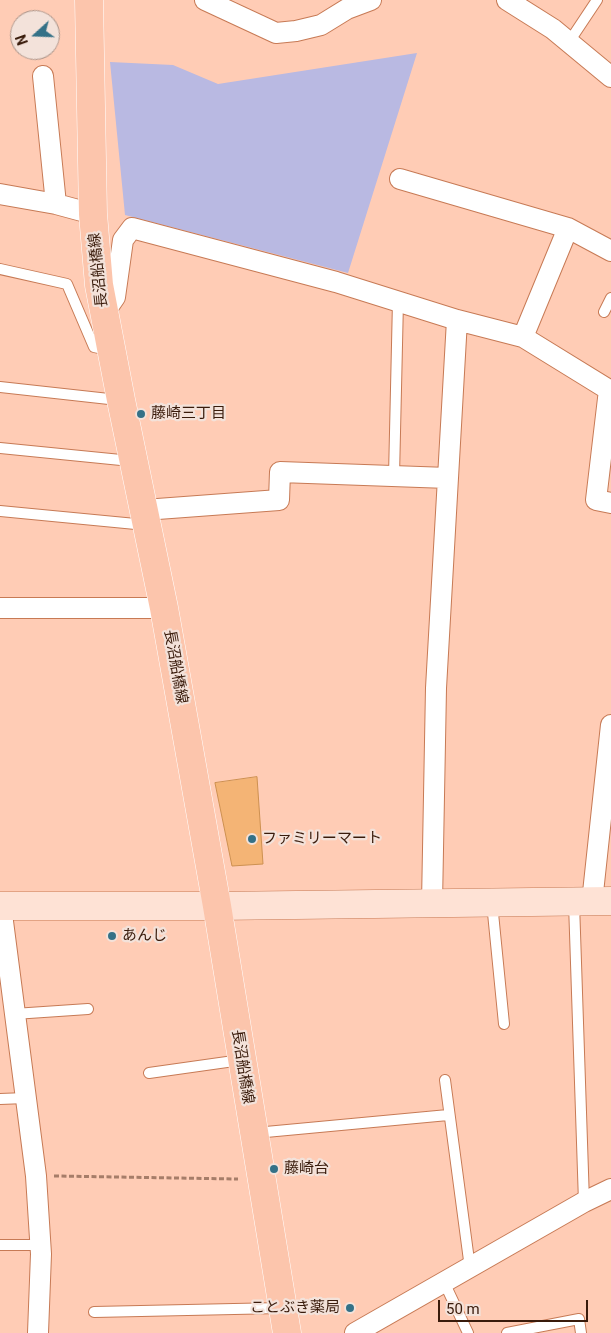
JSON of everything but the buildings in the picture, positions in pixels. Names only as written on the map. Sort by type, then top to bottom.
[{"type":"main road","name":"長沼船橋線","points":[[89,0],[93,214],[104,313],[164,608],[217,906],[284,1320]]},
{"type":"street","points":[[206,0],[238,7],[276,33],[296,31],[321,25],[347,9],[370,0]]},
{"type":"street","points":[[507,0],[553,29],[611,77]]},
{"type":"street","points":[[43,76],[56,204]]},
{"type":"street","points":[[400,178],[568,228],[611,251]]},
{"type":"street","points":[[0,194],[56,204],[93,214]]},
{"type":"street","points":[[104,313],[116,297],[122,240],[132,228],[336,282],[457,320],[522,337],[609,390],[596,500],[611,503]]},
{"type":"street","points":[[522,337],[568,228]]},
{"type":"street","points":[[432,903],[436,688],[457,320]]},
{"type":"street","points":[[145,517],[279,500],[280,472],[448,478]]},
{"type":"street","points":[[0,608],[164,608]]},
{"type":"street","points":[[38,1333],[40,1244],[36,1176],[1,906],[592,902],[611,725]]},
{"type":"street","points":[[354,1333],[584,1202],[611,1189]]},
{"type":"lane","points":[[569,42],[597,0]]},
{"type":"lane","points":[[0,269],[67,284],[94,346],[111,350]]},
{"type":"lane","points":[[604,312],[611,298]]},
{"type":"lane","points":[[394,476],[398,301]]},
{"type":"lane","points":[[0,386],[121,400]]},
{"type":"lane","points":[[0,448],[133,461]]},
{"type":"lane","points":[[0,511],[145,517]]},
{"type":"lane","points":[[492,902],[504,1024]]},
{"type":"lane","points":[[584,1202],[592,902]]},
{"type":"lane","points":[[14,1014],[88,1009]]},
{"type":"lane","points":[[149,1073],[241,1060]]},
{"type":"lane","points":[[445,1080],[448,1115],[470,1268]]},
{"type":"lane","points":[[0,1099],[26,1098]]},
{"type":"lane","points":[[253,1133],[448,1115]]},
{"type":"lane","points":[[0,1245],[40,1244]]},
{"type":"lane","points":[[444,1282],[468,1333]]},
{"type":"lane","points":[[94,1312],[284,1320]]},
{"type":"lane","points":[[508,1333],[579,1319],[581,1333]]},
{"type":"path","points":[[36,1176],[261,1179]]},
{"type":"shaded area","points":[[417,53],[348,273],[125,215],[110,62],[173,65],[218,84]]},
{"type":"place","name":"藤崎三丁目","points":[[141,414]]},
{"type":"place","name":"ファミリーマート","points":[[252,839]]},
{"type":"place","name":"あんじ","points":[[112,936]]},
{"type":"place","name":"藤崎台","points":[[274,1169]]},
{"type":"place","name":"ことぶき薬局","points":[[350,1308]]}]
